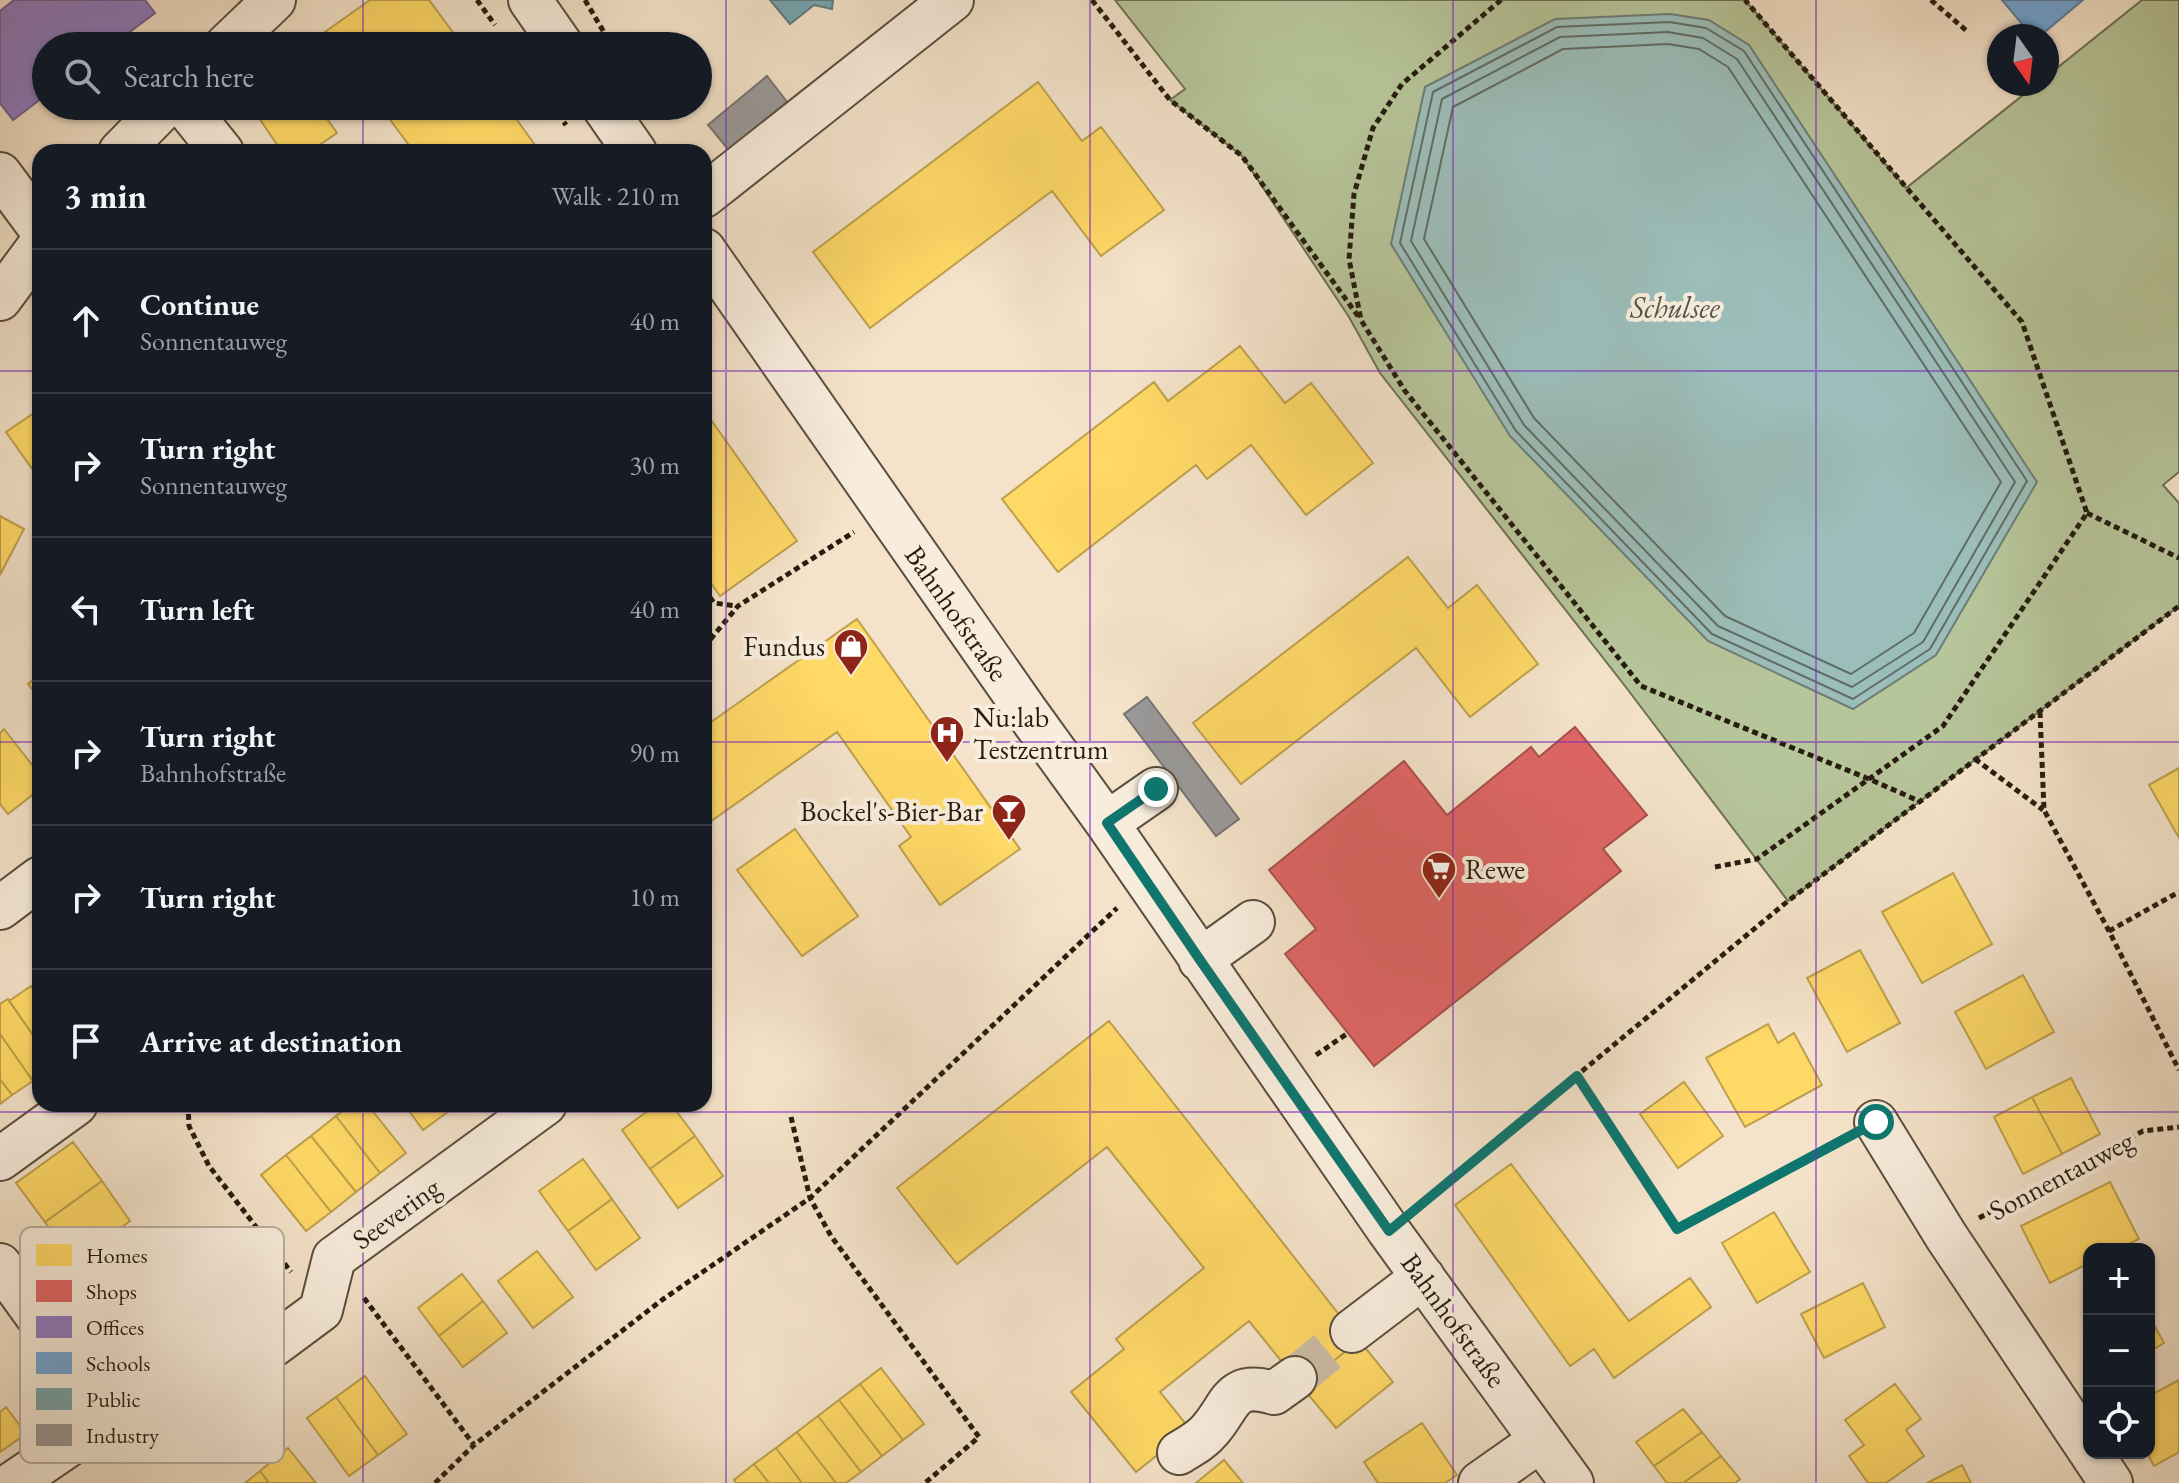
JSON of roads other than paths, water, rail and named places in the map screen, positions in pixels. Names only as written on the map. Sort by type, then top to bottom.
[{"type":"street","points":[[241,32],[274,0]]},
{"type":"street","points":[[530,0],[552,32]]},
{"type":"street","points":[[712,190],[952,0]]},
{"type":"street","points":[[128,144],[151,120]]},
{"type":"street","points":[[196,120],[216,144]]},
{"type":"street","points":[[613,120],[629,144]]},
{"type":"street","points":[[0,174],[32,217]]},
{"type":"street","points":[[0,299],[32,256]]},
{"type":"street","name":"Bahnhofstraße","points":[[712,261],[1389,1231],[1572,1483]]},
{"type":"street","points":[[1107,823],[1156,789]]},
{"type":"street","points":[[0,908],[32,884]]},
{"type":"street","points":[[1200,960],[1253,922]]},
{"type":"street","points":[[0,1159],[65,1112]]},
{"type":"street","name":"Seevering","points":[[284,1337],[321,1310],[334,1258],[534,1112]]},
{"type":"street","points":[[1876,1122],[1946,1236],[2083,1441]]},
{"type":"street","points":[[0,1265],[20,1293]]},
{"type":"street","points":[[1352,1331],[1423,1277]]},
{"type":"street","points":[[1179,1453],[1212,1429],[1234,1396],[1258,1388],[1274,1393],[1295,1378]]},
{"type":"street","points":[[1480,1483],[1541,1440]]},
{"type":"street","points":[[2095,1459],[2111,1483]]},
{"type":"street","points":[[13,1483],[42,1463]]},
{"type":"water","name":"Schulsee","points":[[1670,14],[1709,20],[1749,45],[2037,482],[1936,655],[1853,709],[1708,641],[1510,436],[1391,244],[1425,87],[1555,19]]},
{"type":"tunnel","points":[[1295,1378],[1352,1331]]},
{"type":"place","name":"Fundus","points":[[851,677]]},
{"type":"place","name":"Nu:lab Testzentrum","points":[[947,764]]},
{"type":"place","name":"Bockel's-Bier-Bar","points":[[1009,842]]},
{"type":"place","name":"Rewe","points":[[1439,900]]}]
